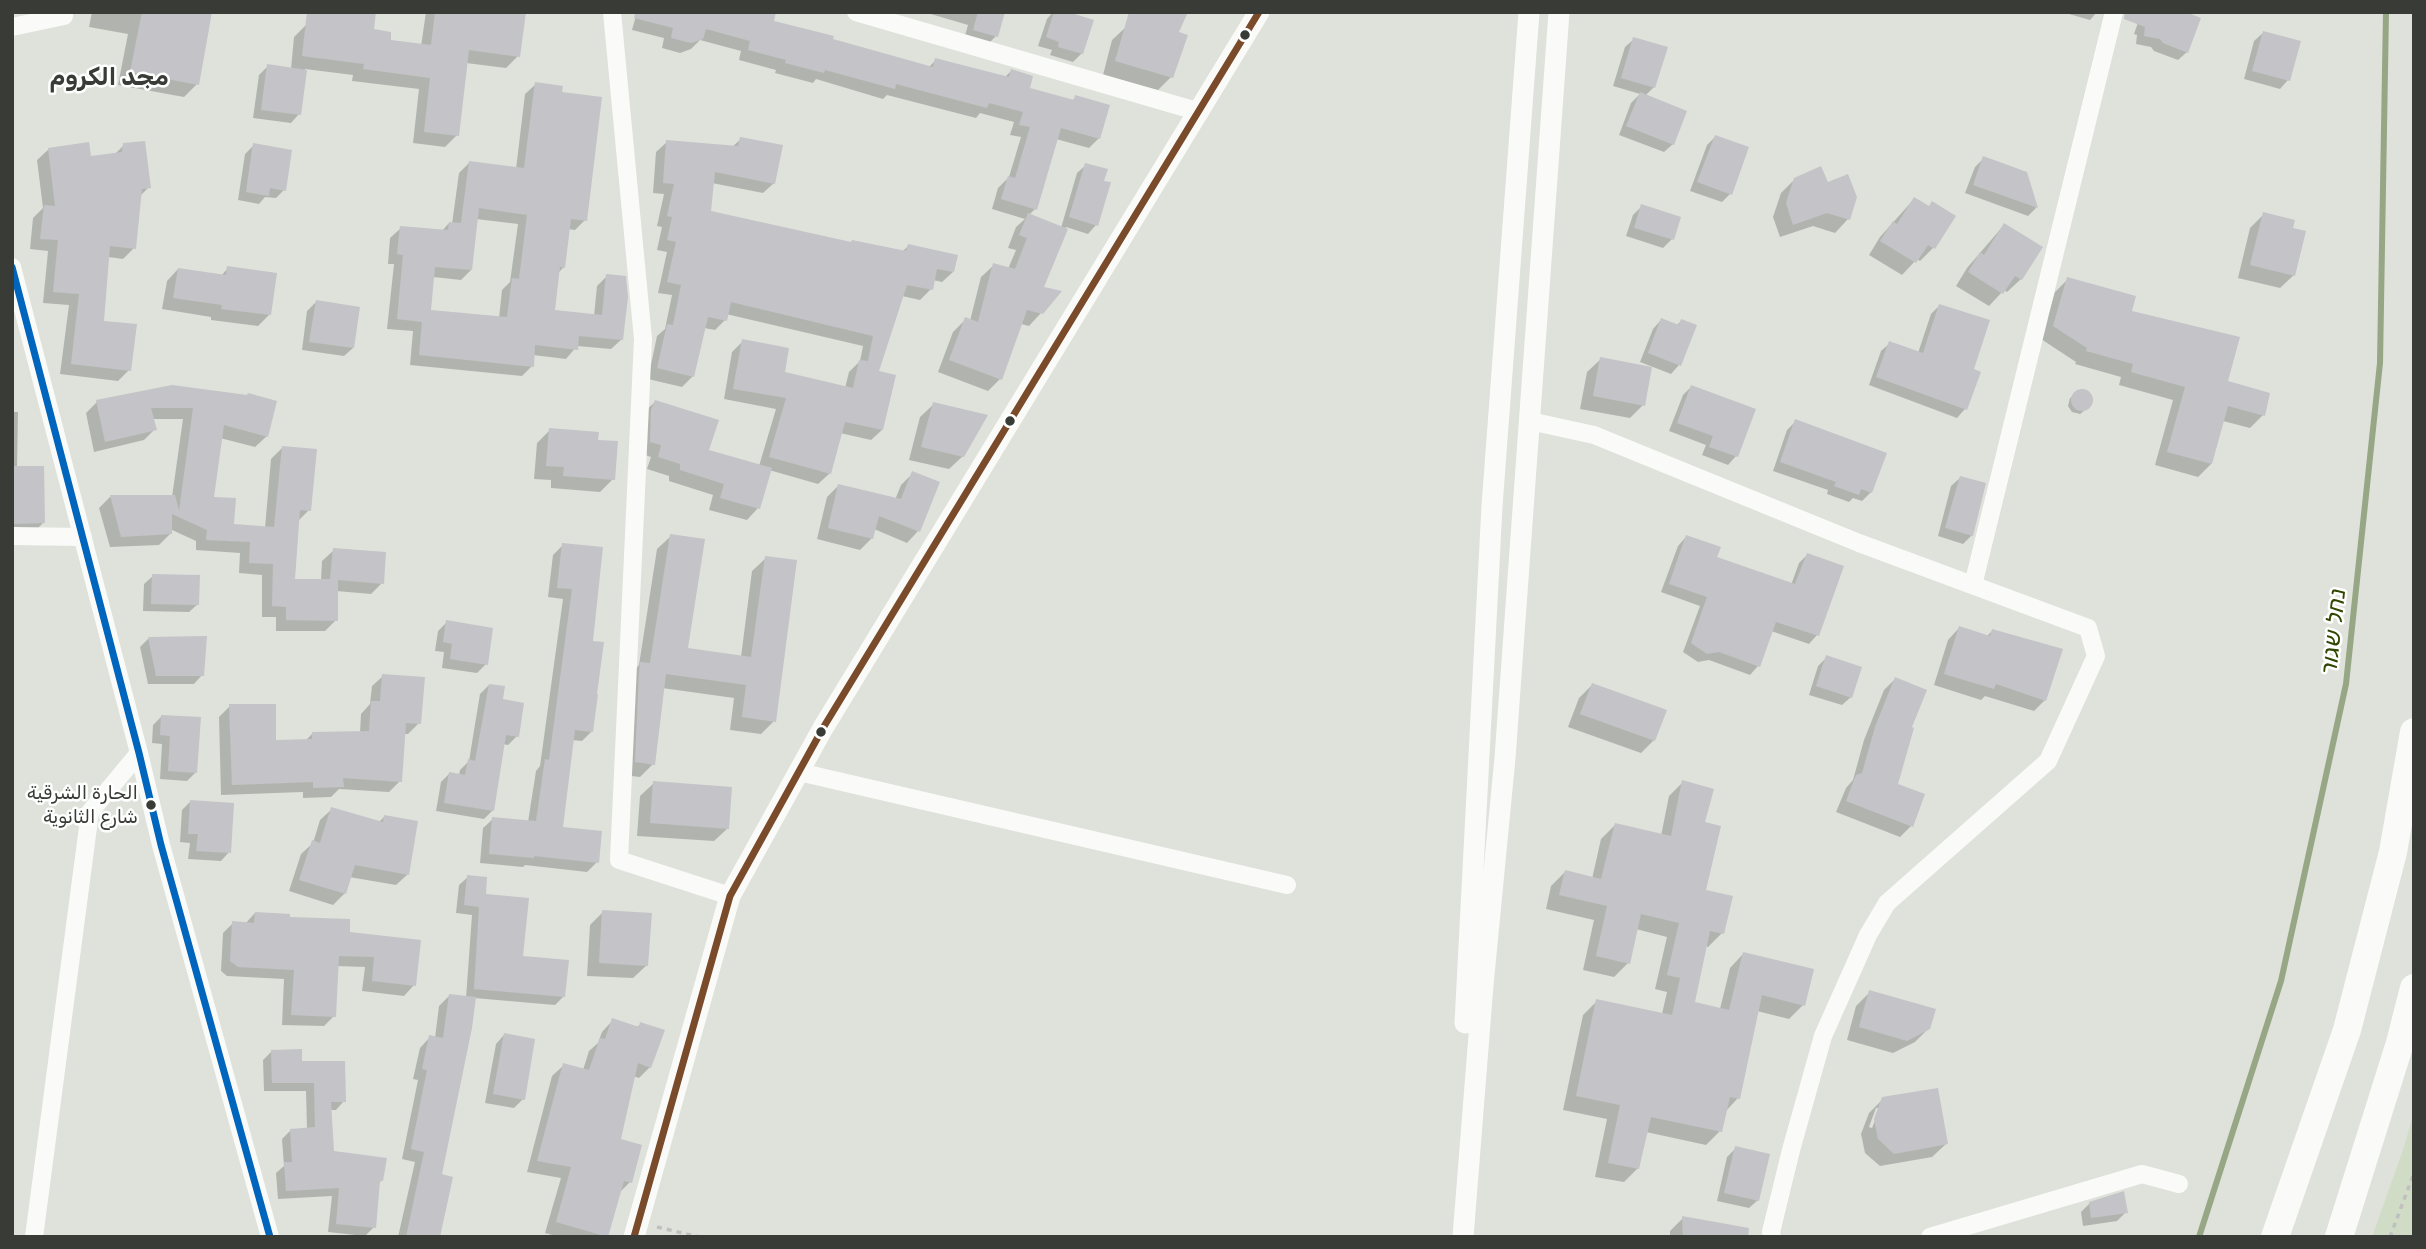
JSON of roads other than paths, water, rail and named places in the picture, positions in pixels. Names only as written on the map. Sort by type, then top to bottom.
[{"type":"highway","points":[[2275,1237],[2347,1030],[2393,852],[2414,732]]},
{"type":"highway","points":[[2339,1237],[2400,1043],[2414,988]]},
{"type":"street","points":[[12,27],[64,16],[64,12]]},
{"type":"street","points":[[612,12],[643,339],[619,860],[730,896]]},
{"type":"street","points":[[856,12],[1200,112]]},
{"type":"street","points":[[636,1229],[730,896],[823,728],[1259,12]]},
{"type":"street","points":[[1450,1237],[1467,1001],[1492,506],[1529,12]]},
{"type":"street","points":[[1463,1237],[1505,758],[1559,12]]},
{"type":"street","points":[[1973,585],[2114,12]]},
{"type":"street","points":[[12,267],[161,845],[270,1237]]},
{"type":"street","points":[[1530,421],[1594,435],[1859,543],[2088,628],[2096,656],[2048,761],[1887,903],[1868,935],[1823,1036],[1791,1150],[1772,1237]]},
{"type":"street","points":[[12,536],[83,537]]},
{"type":"street","points":[[34,1237],[90,812],[139,753]]},
{"type":"street","points":[[799,772],[1287,885]]},
{"type":"street","points":[[1930,1237],[2142,1174],[2179,1184]]},
{"type":"waterway","name":"נחל שגור","points":[[2199,1237],[2281,981],[2346,684],[2380,363],[2386,12]]},
{"type":"place","name":"الحارة الشرقية شارع الثانوية","points":[[151,805]]},
{"type":"district","name":"مجد الكروم","points":[[109,78]]}]
